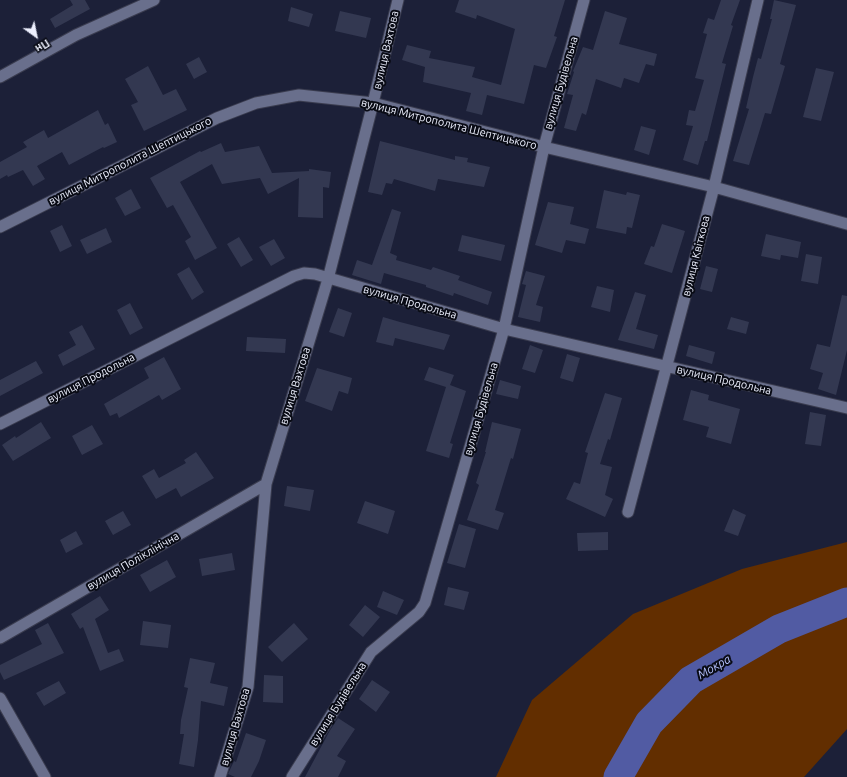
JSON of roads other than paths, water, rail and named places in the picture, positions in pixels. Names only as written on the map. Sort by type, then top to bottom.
[{"type":"street","points":[[0,77],[76,35],[154,0]]},
{"type":"street","name":"вулиця Будівельна","points":[[292,777],[371,652],[419,612],[425,603],[504,329],[544,146],[584,0]]},
{"type":"street","name":"вулиця Квіткова","points":[[628,512],[714,187],[758,0]]},
{"type":"street","name":"вулиця Вахтова","points":[[220,777],[248,687],[266,484],[328,279],[373,103],[395,1]]},
{"type":"street","name":"вулиця Митрополита Шептицького","points":[[0,227],[203,124],[256,102],[298,95],[373,103],[714,187],[847,224]]},
{"type":"street","name":"вулиця Продольна","points":[[0,424],[294,276],[304,273],[315,274],[504,329],[847,408]]},
{"type":"street","name":"вулиця Поліклінічна","points":[[0,638],[266,484]]},
{"type":"street","points":[[0,698],[42,776]]},
{"type":"waterway","name":"Мокра","points":[[618,777],[649,723],[691,680],[779,629],[847,602]]}]
